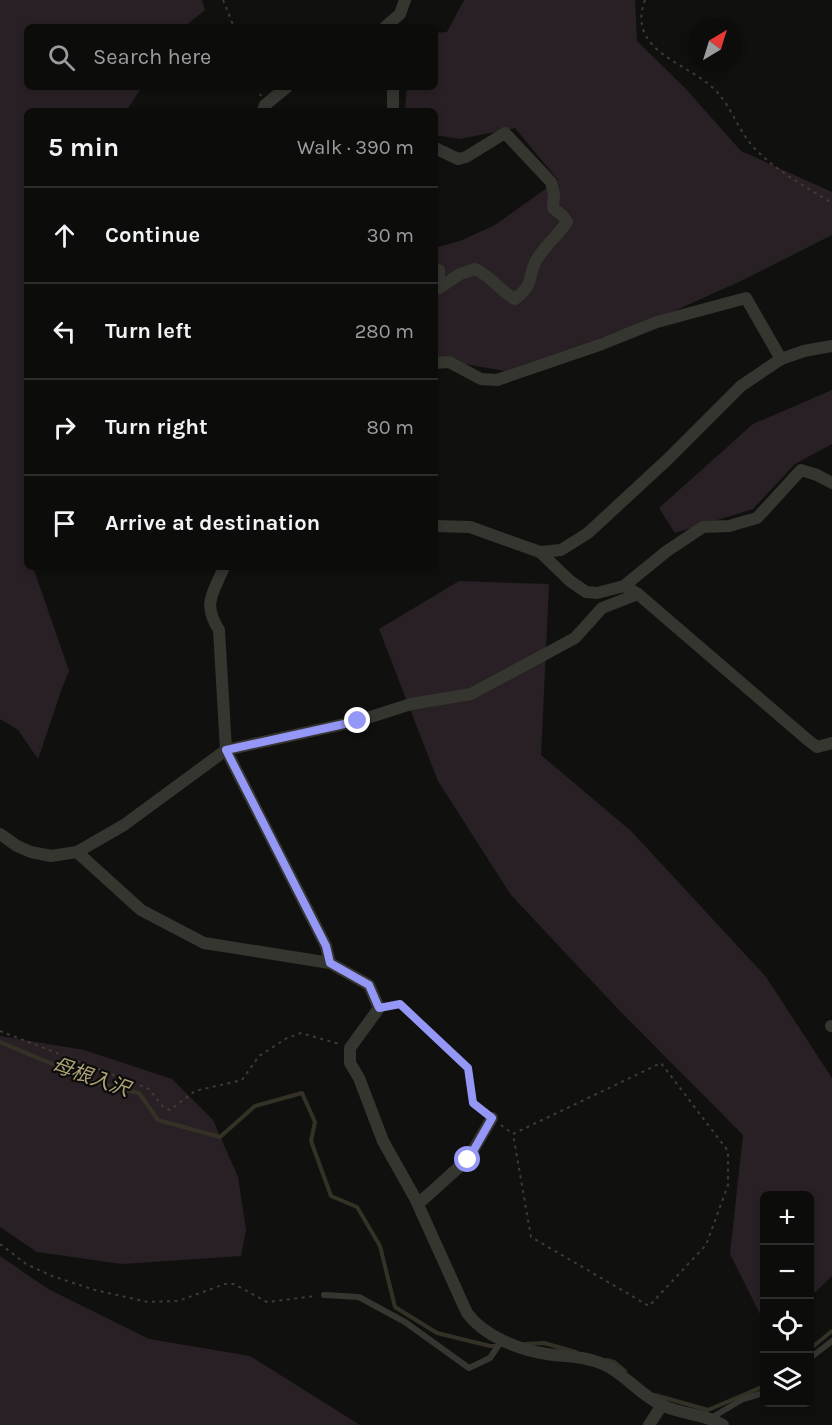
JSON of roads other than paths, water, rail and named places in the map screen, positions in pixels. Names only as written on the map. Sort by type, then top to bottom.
[{"type":"street","points":[[399,24],[405,0]]},
{"type":"street","points":[[388,24],[400,14]]},
{"type":"street","points":[[264,108],[283,90]]},
{"type":"street","points":[[393,90],[393,108]]},
{"type":"street","points":[[438,149],[458,159],[466,157],[505,133],[551,182],[554,194],[553,208],[567,222],[536,261],[531,280],[524,293],[515,299],[504,294],[490,279],[475,269],[460,274],[439,288],[438,270]]},
{"type":"street","points":[[438,363],[449,362],[481,379],[497,381],[657,322],[746,298],[781,359]]},
{"type":"street","points":[[540,552],[561,550],[588,533],[668,459],[741,386],[781,359],[804,351],[832,346]]},
{"type":"street","points":[[438,526],[470,526],[540,552],[570,581],[586,592],[597,593],[624,585],[667,551],[703,527],[729,526],[757,518],[801,470],[832,483]]},
{"type":"street","points":[[223,570],[208,605],[219,630],[226,750],[326,946],[330,963]]},
{"type":"street","points":[[624,585],[638,594],[808,741],[817,747],[832,743]]},
{"type":"street","points":[[0,834],[17,846],[31,852],[51,856],[77,852],[124,825],[226,750],[358,721],[411,704],[471,694],[575,638],[602,608],[638,594]]},
{"type":"street","points":[[77,852],[141,910],[204,943],[330,963],[369,985],[379,1008],[350,1048],[350,1063],[359,1078],[383,1141],[418,1204],[467,1313],[475,1324],[502,1340],[545,1354],[580,1357],[606,1365],[662,1405],[711,1418],[723,1425]]},
{"type":"street","points":[[418,1204],[468,1160],[492,1118]]},
{"type":"street","points":[[649,1425],[662,1405]]},
{"type":"lane","points":[[324,1295],[359,1298],[405,1322],[469,1368],[490,1358],[502,1340]]},
{"type":"lane","points":[[814,1355],[832,1341]]},
{"type":"lane","points":[[711,1418],[743,1399],[760,1394]]},
{"type":"waterway","name":"母根入沢","points":[[0,1042],[98,1083],[139,1093],[158,1120],[220,1137],[255,1106],[302,1093],[315,1122],[311,1141],[331,1196],[357,1207],[380,1246],[395,1307],[437,1333],[490,1346],[499,1346]]},
{"type":"waterway","name":"母根入沢","points":[[814,1346],[832,1331]]},
{"type":"waterway","name":"母根入沢","points":[[525,1344],[544,1343],[576,1352]]},
{"type":"waterway","name":"母根入沢","points":[[607,1360],[614,1362],[625,1371]]},
{"type":"waterway","name":"母根入沢","points":[[655,1395],[708,1410],[760,1388]]}]
